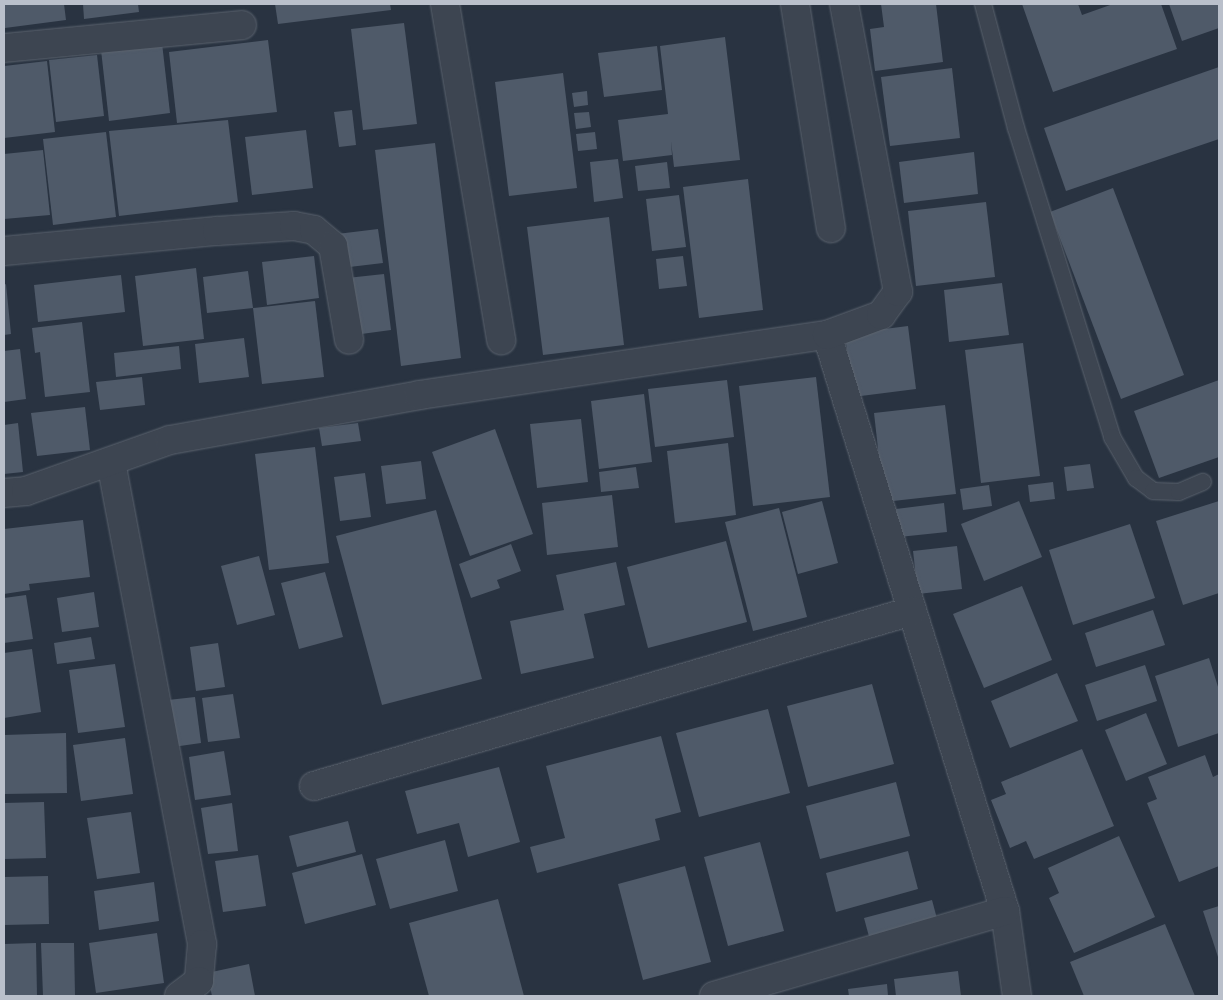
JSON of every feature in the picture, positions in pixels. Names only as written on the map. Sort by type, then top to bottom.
[{"type":"street","points":[[445,4],[501,340]]},
{"type":"street","points":[[795,4],[831,228]]},
{"type":"street","points":[[4,493],[26,491],[170,440],[419,395],[827,335],[881,315],[898,292],[844,4]]},
{"type":"street","points":[[4,48],[242,25]]},
{"type":"street","points":[[4,251],[217,231],[294,226],[314,230],[333,246],[349,340]]},
{"type":"street","points":[[827,335],[1005,911],[1017,996]]},
{"type":"street","points":[[111,462],[202,944],[199,981],[179,996]]},
{"type":"street","points":[[314,786],[912,611]]},
{"type":"street","points":[[714,996],[1005,911]]},
{"type":"lane","points":[[983,4],[1016,128],[1112,436],[1136,478],[1153,491],[1180,492],[1203,482]]},
{"type":"building","points":[[4,4],[64,4],[66,20],[5,28]]},
{"type":"building","points":[[83,4],[138,4],[139,12],[84,19]]},
{"type":"building","points":[[275,4],[390,4],[391,10],[278,24]]},
{"type":"building","points":[[881,4],[936,4],[943,62],[875,71],[870,29],[884,27]]},
{"type":"building","points":[[1022,4],[1078,4],[1082,15],[1113,4],[1161,4],[1177,49],[1053,92]]},
{"type":"building","points":[[1169,4],[1219,4],[1219,28],[1182,41]]},
{"type":"building","points":[[404,23],[417,124],[363,130],[351,29]]},
{"type":"building","points":[[725,37],[740,160],[674,167],[671,141],[672,155],[623,161],[618,120],[668,114],[660,46]]},
{"type":"building","points":[[268,40],[277,112],[177,123],[169,52]]},
{"type":"building","points":[[162,43],[170,113],[109,121],[101,50]]},
{"type":"building","points":[[657,46],[662,90],[604,97],[598,53]]},
{"type":"building","points":[[97,55],[104,116],[56,122],[49,60]]},
{"type":"building","points":[[47,61],[55,132],[4,138],[4,66]]},
{"type":"building","points":[[1219,67],[1219,139],[1066,191],[1044,128]]},
{"type":"building","points":[[952,68],[960,138],[890,146],[881,77]]},
{"type":"building","points":[[563,73],[577,188],[509,196],[495,82]]},
{"type":"building","points":[[587,91],[588,105],[574,107],[572,93]]},
{"type":"building","points":[[352,110],[356,145],[339,147],[334,112]]},
{"type":"building","points":[[589,112],[591,127],[576,129],[574,113]]},
{"type":"building","points":[[228,120],[238,202],[119,216],[109,131]]},
{"type":"building","points":[[306,130],[313,188],[252,195],[245,137]]},
{"type":"building","points":[[106,132],[116,217],[53,225],[43,139]]},
{"type":"building","points":[[595,132],[597,149],[578,151],[576,134]]},
{"type":"building","points":[[435,143],[461,358],[401,366],[375,150]]},
{"type":"building","points":[[43,150],[50,215],[4,219],[4,154]]},
{"type":"building","points":[[974,152],[978,194],[904,203],[899,162]]},
{"type":"building","points":[[618,159],[623,198],[594,202],[590,162]]},
{"type":"building","points":[[667,162],[670,188],[638,191],[635,166]]},
{"type":"building","points":[[748,179],[763,310],[699,318],[683,187]]},
{"type":"building","points":[[1113,188],[1184,375],[1121,399],[1050,212]]},
{"type":"building","points":[[679,195],[686,247],[652,251],[646,199]]},
{"type":"building","points":[[986,202],[995,277],[916,286],[908,211]]},
{"type":"building","points":[[609,217],[624,345],[543,355],[527,227]]},
{"type":"building","points":[[378,229],[383,263],[341,268],[337,234]]},
{"type":"building","points":[[314,256],[319,298],[267,305],[262,262]]},
{"type":"building","points":[[683,256],[687,286],[659,289],[656,259]]},
{"type":"building","points":[[196,268],[204,339],[143,346],[135,276]]},
{"type":"building","points":[[248,271],[253,308],[207,313],[203,277]]},
{"type":"building","points":[[384,274],[391,330],[354,335],[347,278]]},
{"type":"building","points":[[121,275],[125,312],[38,322],[34,285]]},
{"type":"building","points":[[1002,283],[1009,335],[949,342],[944,290]]},
{"type":"building","points":[[6,284],[11,334],[4,335],[4,285]]},
{"type":"building","points":[[315,301],[324,377],[262,384],[253,308]]},
{"type":"building","points":[[82,322],[90,392],[45,397],[40,352],[35,353],[32,328]]},
{"type":"building","points":[[908,326],[916,389],[853,397],[845,334]]},
{"type":"building","points":[[244,338],[249,377],[199,383],[195,344]]},
{"type":"building","points":[[1023,343],[1040,476],[981,483],[965,350]]},
{"type":"building","points":[[179,346],[181,369],[116,377],[114,353]]},
{"type":"building","points":[[20,349],[26,399],[4,402],[4,351]]},
{"type":"building","points":[[142,377],[145,405],[100,410],[96,382]]},
{"type":"building","points":[[816,377],[830,497],[753,506],[739,386]]},
{"type":"building","points":[[727,380],[734,437],[655,447],[648,389]]},
{"type":"building","points":[[1219,380],[1219,457],[1159,478],[1134,411]]},
{"type":"building","points":[[644,394],[652,462],[599,469],[591,401]]},
{"type":"building","points":[[945,405],[956,494],[884,502],[874,413]]},
{"type":"building","points":[[85,407],[90,450],[37,456],[31,413]]},
{"type":"building","points":[[581,419],[588,482],[537,488],[530,424]]},
{"type":"building","points":[[18,423],[23,472],[4,474],[4,425]]},
{"type":"building","points":[[358,423],[361,441],[322,446],[319,428]]},
{"type":"building","points":[[495,429],[533,534],[470,556],[432,452]]},
{"type":"building","points":[[728,443],[736,515],[675,523],[667,451]]},
{"type":"building","points":[[315,447],[329,563],[269,570],[255,454]]},
{"type":"building","points":[[421,461],[426,499],[386,504],[381,466]]},
{"type":"building","points":[[1090,464],[1094,488],[1067,491],[1064,467]]},
{"type":"building","points":[[636,467],[639,488],[601,492],[599,472]]},
{"type":"building","points":[[365,473],[371,517],[340,521],[334,477]]},
{"type":"building","points":[[1053,482],[1055,499],[1030,502],[1028,485]]},
{"type":"building","points":[[989,485],[992,506],[963,510],[960,489]]},
{"type":"building","points":[[612,495],[618,547],[547,555],[542,503]]},
{"type":"building","points":[[822,501],[838,563],[798,574],[782,512]]},
{"type":"building","points":[[1019,501],[1042,557],[984,581],[961,524]]},
{"type":"building","points":[[1219,501],[1219,593],[1183,605],[1156,521]]},
{"type":"building","points":[[944,503],[947,532],[899,537],[896,509]]},
{"type":"building","points":[[779,508],[807,617],[753,631],[725,522]]},
{"type":"building","points":[[436,510],[482,679],[382,705],[336,536]]},
{"type":"building","points":[[83,520],[90,577],[29,584],[30,590],[4,594],[4,529]]},
{"type":"building","points":[[1130,524],[1155,598],[1073,625],[1049,550]]},
{"type":"building","points":[[726,541],[747,622],[648,648],[627,567]]},
{"type":"building","points":[[511,544],[521,571],[497,580],[500,588],[471,598],[459,564]]},
{"type":"building","points":[[957,546],[962,589],[918,594],[913,551]]},
{"type":"building","points":[[259,556],[275,615],[237,625],[221,566]]},
{"type":"building","points":[[616,562],[625,605],[584,614],[594,658],[521,674],[510,621],[564,610],[556,575]]},
{"type":"building","points":[[325,572],[343,637],[299,649],[281,583]]},
{"type":"building","points":[[1022,586],[1052,660],[984,688],[953,614]]},
{"type":"building","points":[[94,592],[99,627],[62,632],[57,598]]},
{"type":"building","points":[[26,595],[33,639],[4,643],[4,598]]},
{"type":"building","points":[[1153,610],[1165,645],[1096,667],[1085,633]]},
{"type":"building","points":[[91,637],[95,659],[57,664],[54,643]]},
{"type":"building","points":[[218,643],[225,687],[196,691],[190,647]]},
{"type":"building","points":[[32,649],[41,712],[4,718],[4,653]]},
{"type":"building","points":[[1209,658],[1219,690],[1219,733],[1178,747],[1155,676]]},
{"type":"building","points":[[115,664],[125,727],[78,733],[69,670]]},
{"type":"building","points":[[1145,665],[1157,701],[1097,721],[1085,685]]},
{"type":"building","points":[[1057,673],[1078,721],[1010,748],[991,701]]},
{"type":"building","points":[[872,684],[894,764],[808,787],[787,706]]},
{"type":"building","points":[[233,694],[240,738],[208,742],[202,698]]},
{"type":"building","points":[[195,697],[201,743],[173,747],[168,700]]},
{"type":"building","points":[[768,709],[790,793],[699,817],[676,733]]},
{"type":"building","points":[[1146,713],[1167,764],[1126,781],[1105,730]]},
{"type":"building","points":[[66,733],[67,793],[4,794],[4,735]]},
{"type":"building","points":[[661,736],[681,812],[655,819],[660,840],[537,873],[530,847],[565,838],[546,766]]},
{"type":"building","points":[[125,738],[133,794],[81,801],[73,745]]},
{"type":"building","points":[[1082,749],[1114,826],[1034,859],[1026,841],[1010,848],[991,800],[1006,794],[1001,782]]},
{"type":"building","points":[[224,751],[231,795],[195,800],[189,757]]},
{"type":"building","points":[[1205,755],[1213,777],[1219,774],[1219,866],[1179,882],[1147,803],[1157,799],[1148,777]]},
{"type":"building","points":[[499,767],[520,842],[468,857],[459,823],[417,834],[405,791]]},
{"type":"building","points":[[896,782],[910,836],[820,859],[806,806]]},
{"type":"building","points":[[44,802],[46,858],[4,859],[4,803]]},
{"type":"building","points":[[232,803],[238,851],[208,854],[201,808]]},
{"type":"building","points":[[131,812],[140,873],[97,879],[87,818]]},
{"type":"building","points":[[348,821],[356,852],[297,867],[289,836]]},
{"type":"building","points":[[1119,836],[1155,917],[1074,953],[1049,898],[1059,893],[1048,868]]},
{"type":"building","points":[[445,840],[458,891],[390,909],[376,859]]},
{"type":"building","points":[[760,842],[784,931],[728,946],[704,857]]},
{"type":"building","points":[[908,851],[918,889],[836,912],[826,873]]},
{"type":"building","points":[[362,854],[376,905],[305,924],[292,873]]},
{"type":"building","points":[[258,855],[266,906],[223,912],[215,861]]},
{"type":"building","points":[[685,866],[711,962],[643,980],[618,884]]},
{"type":"building","points":[[48,876],[49,924],[4,925],[4,877]]},
{"type":"building","points":[[154,882],[159,921],[99,930],[94,891]]},
{"type":"building","points":[[498,899],[524,996],[429,996],[409,923]]},
{"type":"building","points":[[932,900],[939,926],[871,944],[864,918]]},
{"type":"building","points":[[1219,906],[1219,960],[1203,911]]},
{"type":"building","points":[[1165,924],[1195,996],[1084,996],[1070,962]]},
{"type":"building","points":[[157,933],[164,983],[96,993],[89,943]]},
{"type":"building","points":[[36,943],[37,996],[4,996],[4,944]]},
{"type":"building","points":[[41,943],[74,943],[75,996],[43,996]]},
{"type":"building","points":[[249,964],[255,996],[212,996],[207,973]]},
{"type":"building","points":[[958,971],[961,996],[896,996],[894,979]]},
{"type":"building","points":[[887,984],[888,996],[849,996],[848,989]]}]
